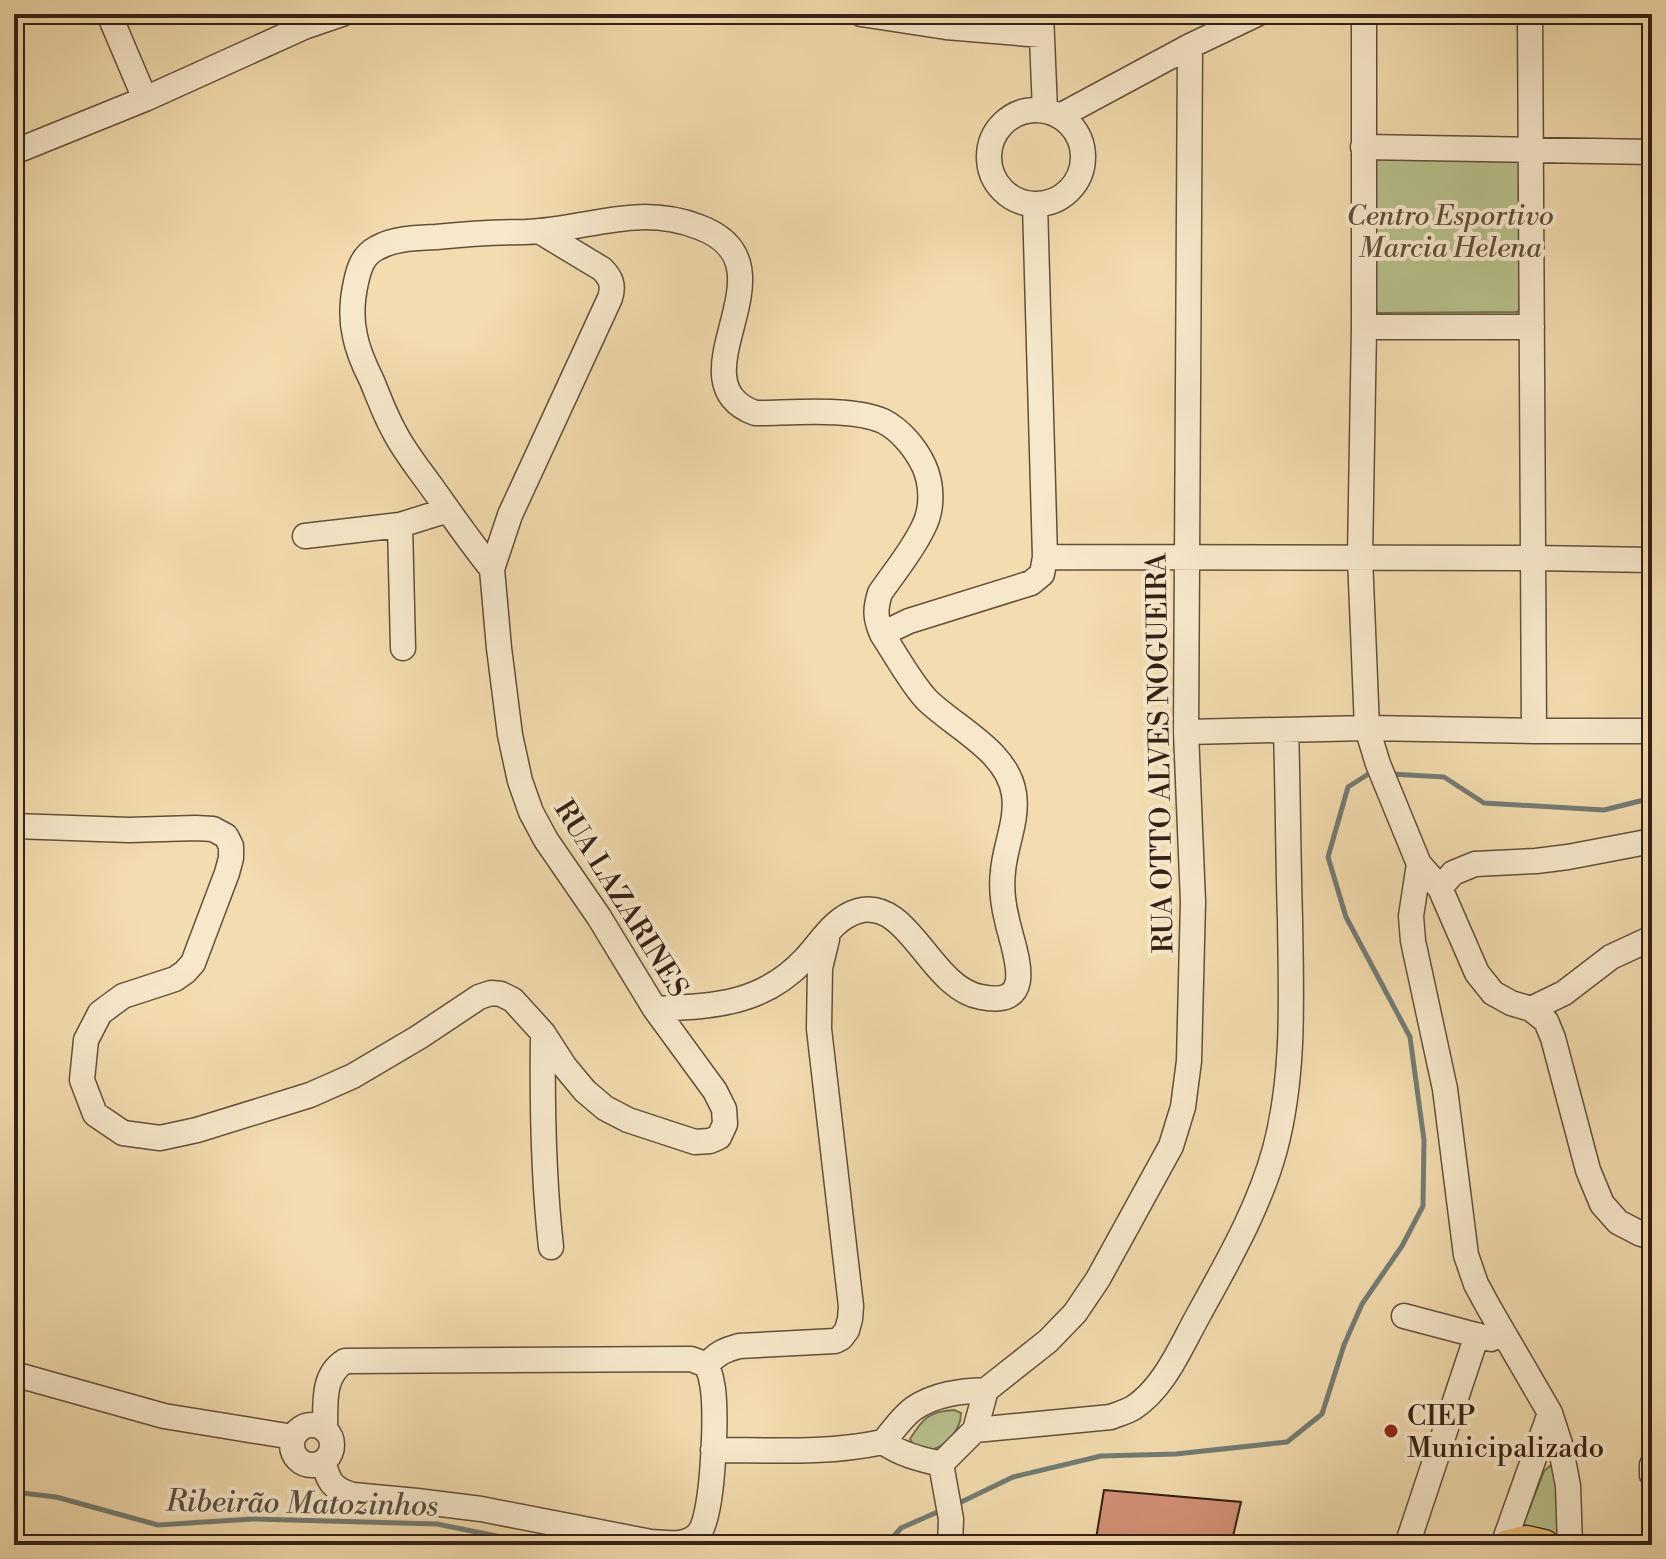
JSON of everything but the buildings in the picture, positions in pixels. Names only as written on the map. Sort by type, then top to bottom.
[{"type":"main road","points":[[1505,1545],[1526,1541],[1544,1545]]},
{"type":"street","points":[[109,14],[145,99]]},
{"type":"street","points":[[14,152],[145,99],[301,21],[342,14]]},
{"type":"street","points":[[861,14],[946,27],[1041,24],[1053,113]]},
{"type":"street","points":[[1053,113],[1257,14]]},
{"type":"street","points":[[1364,14],[1360,557],[1367,728],[1378,764],[1419,864],[1440,888],[1477,973],[1493,993],[1531,1009],[1546,1021],[1588,1170],[1602,1204],[1618,1222],[1652,1237]]},
{"type":"street","points":[[1530,14],[1534,731]]},
{"type":"street","name":"RUA OTTO ALVES NOGUEIRA","points":[[986,1390],[1048,1341],[1075,1313],[1171,1146],[1183,1107],[1189,1061],[1193,902],[1186,732],[1190,46]]},
{"type":"street","points":[[1030,110],[1053,113],[1072,126],[1079,139],[1081,170],[1064,194],[1050,202],[1035,204],[1020,201],[1006,193],[990,167],[989,151],[993,136],[1002,123],[1015,114],[1030,110]]},
{"type":"street","points":[[1363,147],[1652,152]]},
{"type":"street","points":[[882,634],[909,621],[1031,583],[1042,574],[1045,557],[1035,204]]},
{"type":"street","points":[[492,569],[395,434],[354,335],[352,311],[357,274],[364,258],[375,248],[388,243],[539,231],[639,216],[672,219],[698,226],[727,242],[735,252],[740,276],[724,371],[726,389],[732,400],[755,413],[840,413],[885,422],[910,444],[929,478],[930,503],[925,525],[880,593],[876,619],[882,634],[924,697],[986,748],[1002,764],[1011,779],[1015,798],[1013,821],[1002,881],[1006,918],[1018,960],[1015,989],[1008,995],[996,998],[965,993],[929,959],[906,927],[890,916],[860,910],[829,930],[804,960],[779,981],[754,996],[702,1006],[655,1009]]},
{"type":"street","name":"RUA LAZARINES","points":[[14,826],[213,829],[226,836],[231,846],[227,873],[193,963],[175,979],[123,996],[100,1013],[86,1040],[82,1080],[95,1114],[123,1133],[160,1138],[310,1095],[353,1076],[479,997],[491,993],[513,1000],[543,1033],[585,1091],[605,1108],[628,1120],[695,1142],[719,1137],[725,1124],[720,1100],[655,1009],[599,917],[546,840],[520,781],[510,735],[492,569],[510,515],[613,287],[602,269],[539,231]]},
{"type":"street","points":[[1364,327],[1532,327]]},
{"type":"street","points":[[305,536],[400,525],[448,510]]},
{"type":"street","points":[[400,525],[403,648]]},
{"type":"street","points":[[1045,557],[1652,560]]},
{"type":"street","points":[[1186,732],[1367,728],[1652,731]]},
{"type":"street","points":[[975,1430],[1111,1417],[1131,1410],[1150,1395],[1169,1368],[1233,1253],[1259,1197],[1285,1106],[1289,1060],[1291,967],[1286,730]]},
{"type":"street","points":[[1440,888],[1453,873],[1475,864],[1568,857],[1652,841]]},
{"type":"street","points":[[1419,864],[1411,916],[1413,941],[1445,1089],[1466,1255],[1476,1284],[1550,1413],[1568,1486],[1570,1545]]},
{"type":"street","points":[[707,1365],[716,1355],[739,1346],[835,1341],[847,1330],[850,1319],[849,1285],[819,1029],[820,968],[829,930]]},
{"type":"street","points":[[1531,1009],[1564,993],[1611,957],[1651,946]]},
{"type":"street","points":[[543,1033],[543,1144],[551,1247]]},
{"type":"street","points":[[1404,1316],[1512,1345]]},
{"type":"street","points":[[1407,1545],[1477,1335]]},
{"type":"street","points":[[325,1430],[328,1381],[335,1367],[345,1361],[691,1359],[707,1365]]},
{"type":"street","points":[[323,1462],[333,1486],[353,1495],[449,1504],[651,1542],[684,1542],[700,1532],[708,1506],[713,1450],[713,1389],[707,1365]]},
{"type":"street","points":[[14,1374],[164,1416],[293,1437]]},
{"type":"street","points":[[713,1450],[812,1450],[883,1442],[911,1410],[960,1391],[986,1390],[975,1430],[941,1464]]},
{"type":"street","points":[[1505,1545],[1550,1413]]},
{"type":"street","points":[[308,1425],[320,1426],[325,1430],[332,1447],[327,1458],[310,1465],[299,1461],[292,1450],[293,1437],[297,1432],[308,1425]]},
{"type":"street","points":[[883,1442],[898,1452],[941,1464]]},
{"type":"street","points":[[941,1464],[951,1519],[950,1545]]},
{"type":"street","points":[[1652,1465],[1652,1475]]},
{"type":"green space","name":"Centro Esportivo Marcia Helena","points":[[1375,156],[1526,161],[1527,302],[1517,312],[1378,313],[1372,308]]},
{"type":"green space","points":[[954,1410],[961,1413],[951,1438],[934,1449],[915,1449],[910,1439],[923,1421],[933,1414]]},
{"type":"green space","points":[[1551,1465],[1557,1476],[1561,1541],[1522,1528],[1544,1471]]},
{"type":"waterway","name":"Ribeirão Matozinhos","points":[[955,1505],[1013,1477],[1101,1456],[1176,1454],[1287,1442],[1322,1414],[1344,1345],[1362,1304],[1402,1246],[1423,1206],[1424,1140],[1410,1037],[1346,917],[1328,857],[1348,787],[1373,773]]},
{"type":"waterway","name":"Ribeirão Matozinhos","points":[[1391,774],[1444,777],[1484,803],[1604,810],[1652,798]]},
{"type":"waterway","name":"Ribeirão Matozinhos","points":[[14,1492],[56,1497],[158,1525],[252,1519],[437,1524],[542,1545]]},
{"type":"waterway","name":"Ribeirão Matozinhos","points":[[886,1545],[901,1528],[942,1510]]},
{"type":"place","name":"CIEP Municipalizado","points":[[1391,1431]]}]
